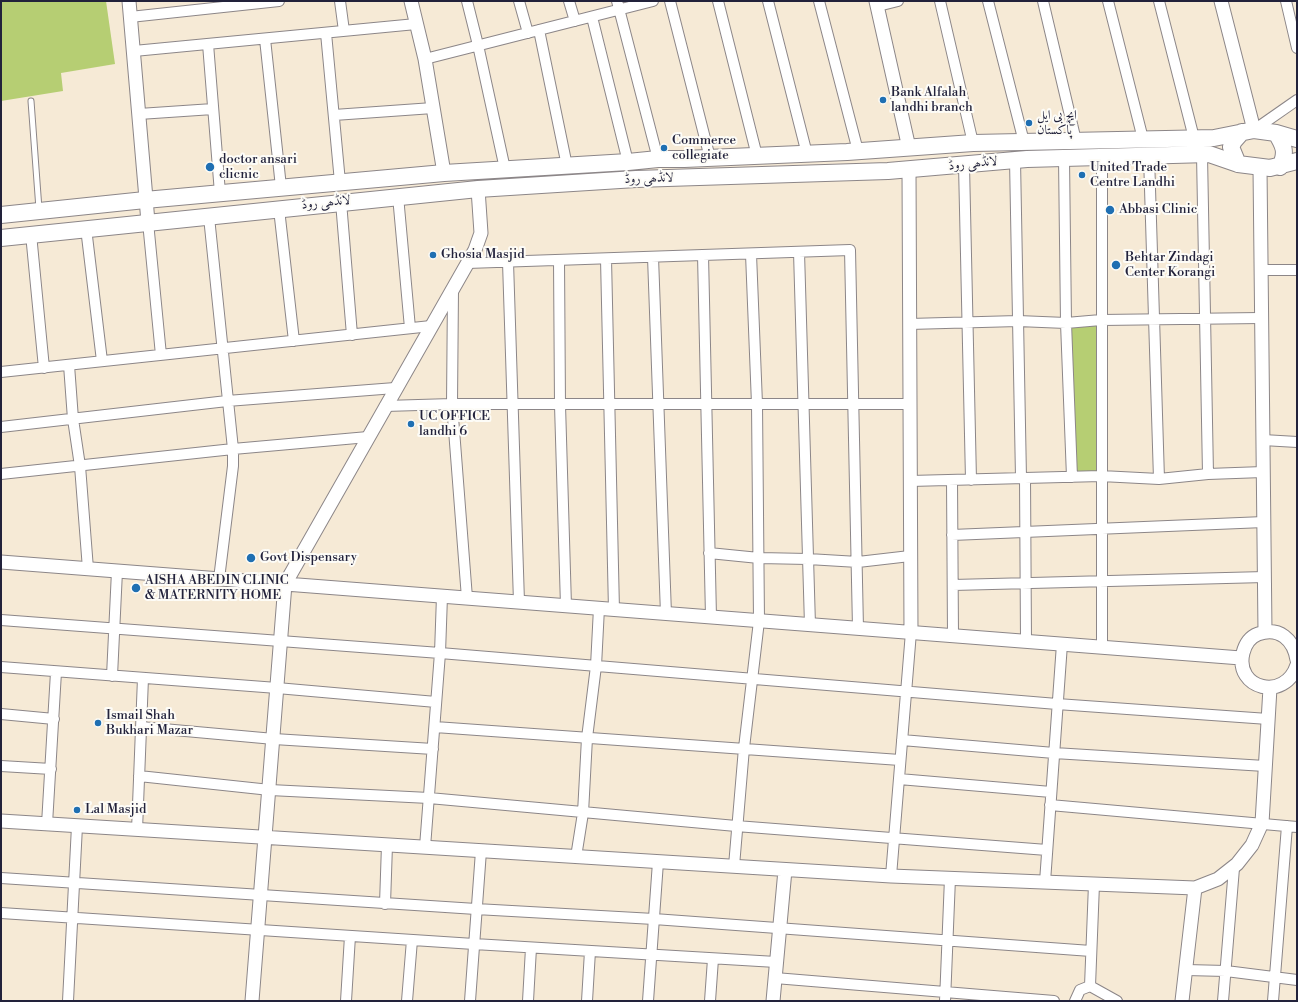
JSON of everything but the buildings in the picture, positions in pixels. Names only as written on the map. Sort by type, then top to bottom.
[{"type":"main road","name":"لانڈھی روڈ","points":[[1,215],[281,187],[444,173],[658,159],[807,154],[973,143],[1214,138],[1248,131],[1276,133],[1297,139]]},
{"type":"main road","points":[[1238,164],[1231,147],[1234,141],[1248,131]]},
{"type":"main road","points":[[1276,133],[1285,150],[1280,167]]},
{"type":"main road","points":[[915,147],[925,168]]},
{"type":"main road","points":[[886,149],[888,171]]},
{"type":"main road","name":"لانڈھی روڈ","points":[[1,238],[478,188],[636,179],[909,170],[1015,160],[1064,158],[1209,154],[1238,164],[1260,168],[1280,167],[1297,161]]},
{"type":"street","points":[[128,1],[134,51],[145,200],[161,355]]},
{"type":"street","points":[[130,17],[279,1]]},
{"type":"street","points":[[340,1],[344,31]]},
{"type":"street","points":[[411,1],[425,59],[444,173]]},
{"type":"street","points":[[467,1],[506,169]]},
{"type":"street","points":[[519,1],[528,33]]},
{"type":"street","points":[[569,1],[575,21]]},
{"type":"street","points":[[425,59],[592,17],[618,5],[653,1]]},
{"type":"street","points":[[670,1],[710,158]]},
{"type":"street","points":[[718,1],[757,156]]},
{"type":"street","points":[[768,1],[807,154]]},
{"type":"street","points":[[819,1],[858,151]]},
{"type":"street","points":[[898,1],[877,3],[915,147]]},
{"type":"street","points":[[940,1],[973,143]]},
{"type":"street","points":[[988,1],[1024,142]]},
{"type":"street","points":[[1043,1],[1076,141]]},
{"type":"street","points":[[1108,1],[1143,140]]},
{"type":"street","points":[[1159,1],[1194,138]]},
{"type":"street","points":[[1221,1],[1248,131],[1297,100]]},
{"type":"street","points":[[1286,1],[1297,48]]},
{"type":"street","points":[[618,5],[658,159]]},
{"type":"street","points":[[592,17],[628,162]]},
{"type":"street","points":[[134,51],[416,24]]},
{"type":"street","points":[[539,30],[567,166]]},
{"type":"street","points":[[326,33],[340,182]]},
{"type":"street","points":[[265,39],[281,187]]},
{"type":"street","points":[[208,44],[220,193]]},
{"type":"street","points":[[334,116],[434,108]]},
{"type":"street","points":[[138,114],[213,109]]},
{"type":"street","points":[[1202,154],[1208,474]]},
{"type":"street","points":[[1149,156],[1159,479]]},
{"type":"street","points":[[1102,157],[1102,647]]},
{"type":"street","points":[[1064,158],[1066,323],[1072,477]]},
{"type":"street","points":[[1015,160],[1018,321],[1026,531],[1026,641]]},
{"type":"street","points":[[964,164],[971,480]]},
{"type":"street","points":[[1260,168],[1265,632]]},
{"type":"street","points":[[891,876],[905,690],[911,632],[909,170]]},
{"type":"street","points":[[252,1001],[270,790],[285,584],[395,388],[475,250],[481,233],[478,188]]},
{"type":"street","points":[[398,196],[410,328]]},
{"type":"street","points":[[341,202],[352,334]]},
{"type":"street","points":[[279,209],[294,341]]},
{"type":"street","points":[[209,216],[233,449],[233,466],[218,579]]},
{"type":"street","points":[[86,228],[102,362]]},
{"type":"street","points":[[30,234],[44,368]]},
{"type":"street","points":[[467,263],[850,250],[858,562],[858,628]]},
{"type":"street","points":[[799,252],[805,404],[810,625]]},
{"type":"street","points":[[734,866],[736,826],[759,621],[757,404],[751,254]]},
{"type":"street","points":[[703,255],[711,617]]},
{"type":"street","points":[[653,257],[657,404],[666,614]]},
{"type":"street","points":[[606,259],[614,610]]},
{"type":"street","points":[[559,260],[560,405],[566,606]]},
{"type":"street","points":[[508,262],[514,404],[519,602]]},
{"type":"street","points":[[1261,270],[1297,270]]},
{"type":"street","points":[[453,288],[452,404],[467,598]]},
{"type":"street","points":[[909,324],[1018,321],[1066,323],[1101,320],[1261,318]]},
{"type":"street","points":[[1,372],[431,326]]},
{"type":"street","points":[[70,365],[73,419],[80,466],[88,569]]},
{"type":"street","points":[[1,427],[227,401],[395,388]]},
{"type":"street","points":[[385,406],[452,404],[560,405],[706,403],[910,404]]},
{"type":"street","points":[[1,474],[233,449],[368,437]]},
{"type":"street","points":[[1263,440],[1297,442]]},
{"type":"street","points":[[910,481],[1101,476],[1159,479],[1208,474],[1263,472]]},
{"type":"street","points":[[952,480],[953,636]]},
{"type":"street","points":[[952,535],[1264,522]]},
{"type":"street","points":[[709,553],[759,558],[858,562],[910,556]]},
{"type":"street","points":[[1,562],[1242,658]]},
{"type":"street","points":[[112,676],[117,571]]},
{"type":"street","points":[[953,585],[1026,582],[1102,583],[1265,577]]},
{"type":"street","points":[[425,847],[435,727],[442,596]]},
{"type":"street","points":[[576,857],[583,813],[587,738],[596,666],[599,608]]},
{"type":"street","points":[[1,620],[440,653],[905,690],[1057,704],[1268,718]]},
{"type":"street","points":[[1297,660],[1295,650],[1290,642],[1279,634],[1265,632],[1256,635],[1249,641],[1244,649],[1242,658],[1242,667],[1246,675],[1253,682],[1270,688],[1279,686],[1286,682],[1293,676],[1297,665]]},
{"type":"street","points":[[1045,882],[1062,644]]},
{"type":"street","points":[[1,667],[277,688],[436,702]]},
{"type":"street","points":[[47,824],[56,672]]},
{"type":"street","points":[[137,830],[143,678]]},
{"type":"street","points":[[1,821],[891,876],[1195,888],[1218,879],[1234,868],[1252,845],[1262,823],[1270,688]]},
{"type":"street","points":[[1,714],[54,719]]},
{"type":"street","points":[[141,727],[274,739],[433,749]]},
{"type":"street","points":[[435,727],[900,760]]},
{"type":"street","points":[[902,740],[1266,766]]},
{"type":"street","points":[[1,766],[51,769]]},
{"type":"street","points":[[139,776],[270,790],[429,798],[736,826],[1047,850]]},
{"type":"street","points":[[899,778],[1051,792]]},
{"type":"street","points":[[1050,805],[1292,826],[1273,1001]]},
{"type":"street","points":[[68,1001],[77,826]]},
{"type":"street","points":[[385,904],[387,845]]},
{"type":"street","points":[[470,1001],[481,851]]},
{"type":"street","points":[[648,1001],[650,955],[658,862]]},
{"type":"street","points":[[1223,1001],[1234,868]]},
{"type":"street","points":[[773,1001],[785,870]]},
{"type":"street","points":[[1,878],[385,904],[654,919],[1091,951]]},
{"type":"street","points":[[946,996],[950,878]]},
{"type":"street","points":[[1090,986],[1094,884]]},
{"type":"street","points":[[1182,1001],[1195,888]]},
{"type":"street","points":[[1,913],[531,948],[776,962]]},
{"type":"street","points":[[346,1001],[350,936]]},
{"type":"street","points":[[407,1001],[412,940]]},
{"type":"street","points":[[528,1001],[531,948]]},
{"type":"street","points":[[587,1001],[590,951]]},
{"type":"street","points":[[710,1001],[713,959]]},
{"type":"street","points":[[1186,970],[1226,971],[1297,980]]},
{"type":"street","points":[[775,978],[946,996],[1054,1001]]},
{"type":"street","points":[[1075,1001],[1080,990],[1090,986]]},
{"type":"street","points":[[1090,986],[1117,1001]]},
{"type":"lane","points":[[31,101],[39,211]]},
{"type":"green space","points":[[1,1],[106,1],[115,64],[61,73],[63,91],[1,101]]},
{"type":"green space","points":[[1101,320],[1101,476],[1072,477],[1066,323]]},
{"type":"place","name":"Bank Alfalah landhi branch","points":[[883,100]]},
{"type":"place","name":"ایچ بی ایل پاکستان","points":[[1029,123]]},
{"type":"place","name":"Commerce collegiate","points":[[664,148]]},
{"type":"place","name":"doctor ansari clicnic","points":[[210,167]]},
{"type":"place","name":"United Trade Centre Landhi","points":[[1082,175]]},
{"type":"place","name":"Abbasi Clinic","points":[[1110,210]]},
{"type":"place","name":"Ghosia Masjid","points":[[433,255]]},
{"type":"place","name":"Behtar Zindagi Center Korangi","points":[[1116,265]]},
{"type":"place","name":"UC OFFICE landhi 6","points":[[411,424]]},
{"type":"place","name":"Govt Dispensary","points":[[251,558]]},
{"type":"place","name":"AISHA ABEDIN CLINIC & MATERNITY HOME","points":[[136,588]]},
{"type":"place","name":"Ismail Shah Bukhari Mazar","points":[[98,723]]},
{"type":"place","name":"Lal Masjid","points":[[77,810]]}]
